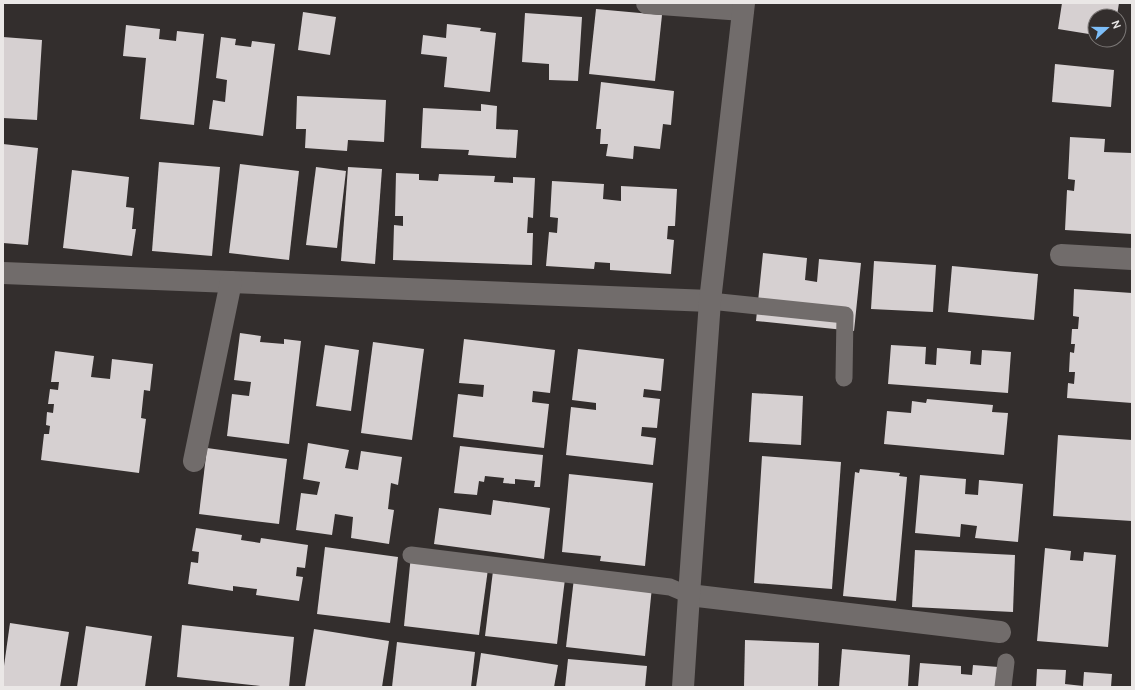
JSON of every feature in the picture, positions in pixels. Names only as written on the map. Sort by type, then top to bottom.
[{"type":"street","points":[[647,3],[743,7],[710,301],[688,596],[683,687]]},
{"type":"street","points":[[1061,255],[1132,259]]},
{"type":"street","points":[[3,273],[710,301]]},
{"type":"street","points":[[194,461],[231,282]]},
{"type":"street","points":[[688,596],[1000,632]]},
{"type":"lane","points":[[710,301],[845,315],[844,378]]},
{"type":"lane","points":[[412,555],[670,588],[688,596]]},
{"type":"lane","points":[[1003,687],[1006,662]]},
{"type":"building","points":[[1062,3],[1119,3],[1118,8],[1087,8],[1087,34],[1058,29]]},
{"type":"building","points":[[596,9],[662,15],[655,81],[589,74]]},
{"type":"building","points":[[303,12],[336,17],[330,55],[298,50]]},
{"type":"building","points":[[525,13],[582,17],[578,81],[549,80],[549,64],[522,62]]},
{"type":"building","points":[[447,24],[481,28],[480,31],[496,33],[490,92],[444,87],[447,57],[421,54],[423,35],[446,38]]},
{"type":"building","points":[[126,25],[160,29],[159,39],[176,41],[177,31],[204,34],[194,125],[140,119],[146,58],[123,56]]},
{"type":"building","points":[[3,37],[42,40],[37,120],[3,118]]},
{"type":"building","points":[[221,37],[236,39],[235,45],[251,47],[252,41],[275,44],[263,136],[209,129],[213,100],[225,102],[227,80],[216,78]]},
{"type":"building","points":[[1055,64],[1114,70],[1111,107],[1052,102]]},
{"type":"building","points":[[601,82],[674,91],[671,125],[663,124],[660,149],[634,146],[633,159],[606,156],[608,144],[600,144],[601,129],[596,129]]},
{"type":"building","points":[[297,96],[386,100],[384,142],[348,140],[347,151],[305,148],[306,129],[296,129]]},
{"type":"building","points":[[481,104],[497,106],[496,129],[518,130],[516,158],[468,155],[469,150],[421,148],[423,108],[481,111]]},
{"type":"building","points":[[1070,137],[1105,139],[1104,152],[1132,153],[1132,234],[1065,230],[1067,190],[1074,191],[1075,180],[1068,179]]},
{"type":"building","points":[[3,144],[38,148],[28,245],[3,243]]},
{"type":"building","points":[[159,162],[220,167],[212,256],[152,251]]},
{"type":"building","points":[[240,164],[299,171],[289,260],[229,253]]},
{"type":"building","points":[[316,167],[346,171],[337,248],[306,245]]},
{"type":"building","points":[[348,167],[382,169],[375,264],[341,261]]},
{"type":"building","points":[[72,170],[129,177],[126,207],[134,208],[132,229],[136,229],[132,256],[63,248]]},
{"type":"building","points":[[396,173],[419,174],[419,180],[438,181],[439,174],[495,176],[494,182],[513,183],[513,177],[535,178],[533,218],[528,217],[527,233],[533,233],[532,265],[393,260],[394,225],[403,226],[403,216],[395,216]]},
{"type":"building","points":[[552,181],[604,184],[603,199],[621,201],[621,186],[677,189],[675,226],[668,226],[667,239],[674,240],[671,274],[610,270],[610,263],[595,262],[594,269],[546,266],[549,232],[557,233],[558,218],[550,217]]},
{"type":"building","points":[[763,253],[807,258],[805,280],[817,282],[819,259],[861,263],[854,331],[756,321]]},
{"type":"building","points":[[874,261],[936,265],[933,312],[871,309]]},
{"type":"building","points":[[952,266],[1038,274],[1034,320],[948,312]]},
{"type":"building","points":[[1074,289],[1132,293],[1132,403],[1067,398],[1068,383],[1074,384],[1075,372],[1069,372],[1070,352],[1074,353],[1075,344],[1071,344],[1072,329],[1078,329],[1079,317],[1073,316]]},
{"type":"building","points":[[240,333],[261,336],[260,342],[284,344],[284,339],[301,341],[289,444],[227,436],[232,394],[249,396],[251,382],[234,380]]},
{"type":"building","points":[[464,339],[555,350],[550,393],[533,391],[532,402],[549,404],[544,448],[453,437],[458,394],[483,397],[484,385],[459,383]]},
{"type":"building","points":[[373,342],[424,349],[412,440],[361,433]]},
{"type":"building","points":[[325,345],[359,350],[351,411],[316,406]]},
{"type":"building","points":[[891,345],[926,347],[925,364],[936,365],[937,348],[971,351],[970,364],[981,365],[982,350],[1011,352],[1008,393],[888,384]]},
{"type":"building","points":[[578,349],[664,359],[661,391],[644,389],[643,397],[660,399],[657,428],[642,427],[641,436],[656,438],[653,465],[566,455],[571,407],[596,410],[596,403],[572,400]]},
{"type":"building","points":[[55,351],[94,356],[91,377],[110,379],[112,359],[153,364],[150,391],[144,390],[141,418],[146,419],[139,473],[41,460],[44,434],[49,434],[50,426],[46,425],[47,412],[53,413],[54,404],[48,404],[50,389],[58,390],[59,382],[51,382]]},
{"type":"building","points":[[752,393],[803,396],[801,445],[749,442]]},
{"type":"building","points":[[927,399],[993,405],[992,412],[1008,413],[1004,455],[884,444],[887,411],[911,413],[912,401],[926,403]]},
{"type":"building","points":[[1058,435],[1132,440],[1132,521],[1053,516]]},
{"type":"building","points":[[308,443],[349,450],[345,468],[358,470],[361,451],[402,457],[398,485],[391,483],[388,509],[394,510],[389,544],[351,538],[353,517],[335,514],[332,535],[296,530],[301,493],[317,495],[320,482],[303,479]]},
{"type":"building","points":[[460,446],[543,455],[540,487],[534,487],[535,481],[515,479],[515,484],[503,483],[504,478],[485,476],[484,482],[479,481],[477,495],[454,493]]},
{"type":"building","points":[[207,448],[287,459],[279,524],[199,514]]},
{"type":"building","points":[[762,456],[841,462],[832,589],[754,583]]},
{"type":"building","points":[[860,469],[900,473],[899,476],[907,477],[896,601],[843,596],[855,472],[859,473]]},
{"type":"building","points":[[569,474],[653,483],[645,566],[600,561],[601,556],[562,552]]},
{"type":"building","points":[[920,475],[966,479],[965,494],[978,495],[979,480],[1023,484],[1018,542],[975,538],[977,526],[961,524],[960,537],[915,533]]},
{"type":"building","points":[[493,500],[550,508],[544,559],[434,544],[439,508],[491,515]]},
{"type":"building","points":[[196,528],[242,535],[241,540],[260,543],[261,538],[308,545],[305,568],[297,567],[296,576],[303,577],[299,601],[256,595],[257,589],[233,586],[233,591],[188,584],[191,562],[198,563],[199,552],[192,551]]},
{"type":"building","points":[[325,547],[398,557],[390,623],[317,614]]},
{"type":"building","points":[[1045,548],[1071,551],[1070,560],[1083,561],[1084,552],[1116,555],[1108,647],[1037,641]]},
{"type":"building","points":[[915,550],[1015,555],[1013,612],[912,607]]},
{"type":"building","points":[[411,555],[488,569],[479,635],[404,626]]},
{"type":"building","points":[[493,571],[565,579],[557,644],[485,636]]},
{"type":"building","points":[[574,578],[652,587],[645,656],[566,647]]},
{"type":"building","points":[[10,623],[69,632],[60,687],[3,687],[3,673]]},
{"type":"building","points":[[182,625],[294,637],[289,687],[269,687],[177,677]]},
{"type":"building","points":[[86,626],[152,636],[145,687],[77,687]]},
{"type":"building","points":[[314,629],[389,641],[382,687],[305,687]]},
{"type":"building","points":[[745,640],[819,643],[818,687],[744,687]]},
{"type":"building","points":[[397,642],[475,652],[471,687],[392,687]]},
{"type":"building","points":[[842,649],[910,655],[908,687],[839,687]]},
{"type":"building","points":[[481,653],[558,665],[554,687],[476,687]]},
{"type":"building","points":[[568,659],[647,666],[645,687],[565,687]]},
{"type":"building","points":[[920,663],[961,666],[961,674],[972,675],[973,665],[1011,668],[1010,687],[918,687]]},
{"type":"building","points":[[1037,669],[1066,670],[1065,684],[1083,686],[1084,672],[1112,674],[1111,687],[1036,687]]}]
